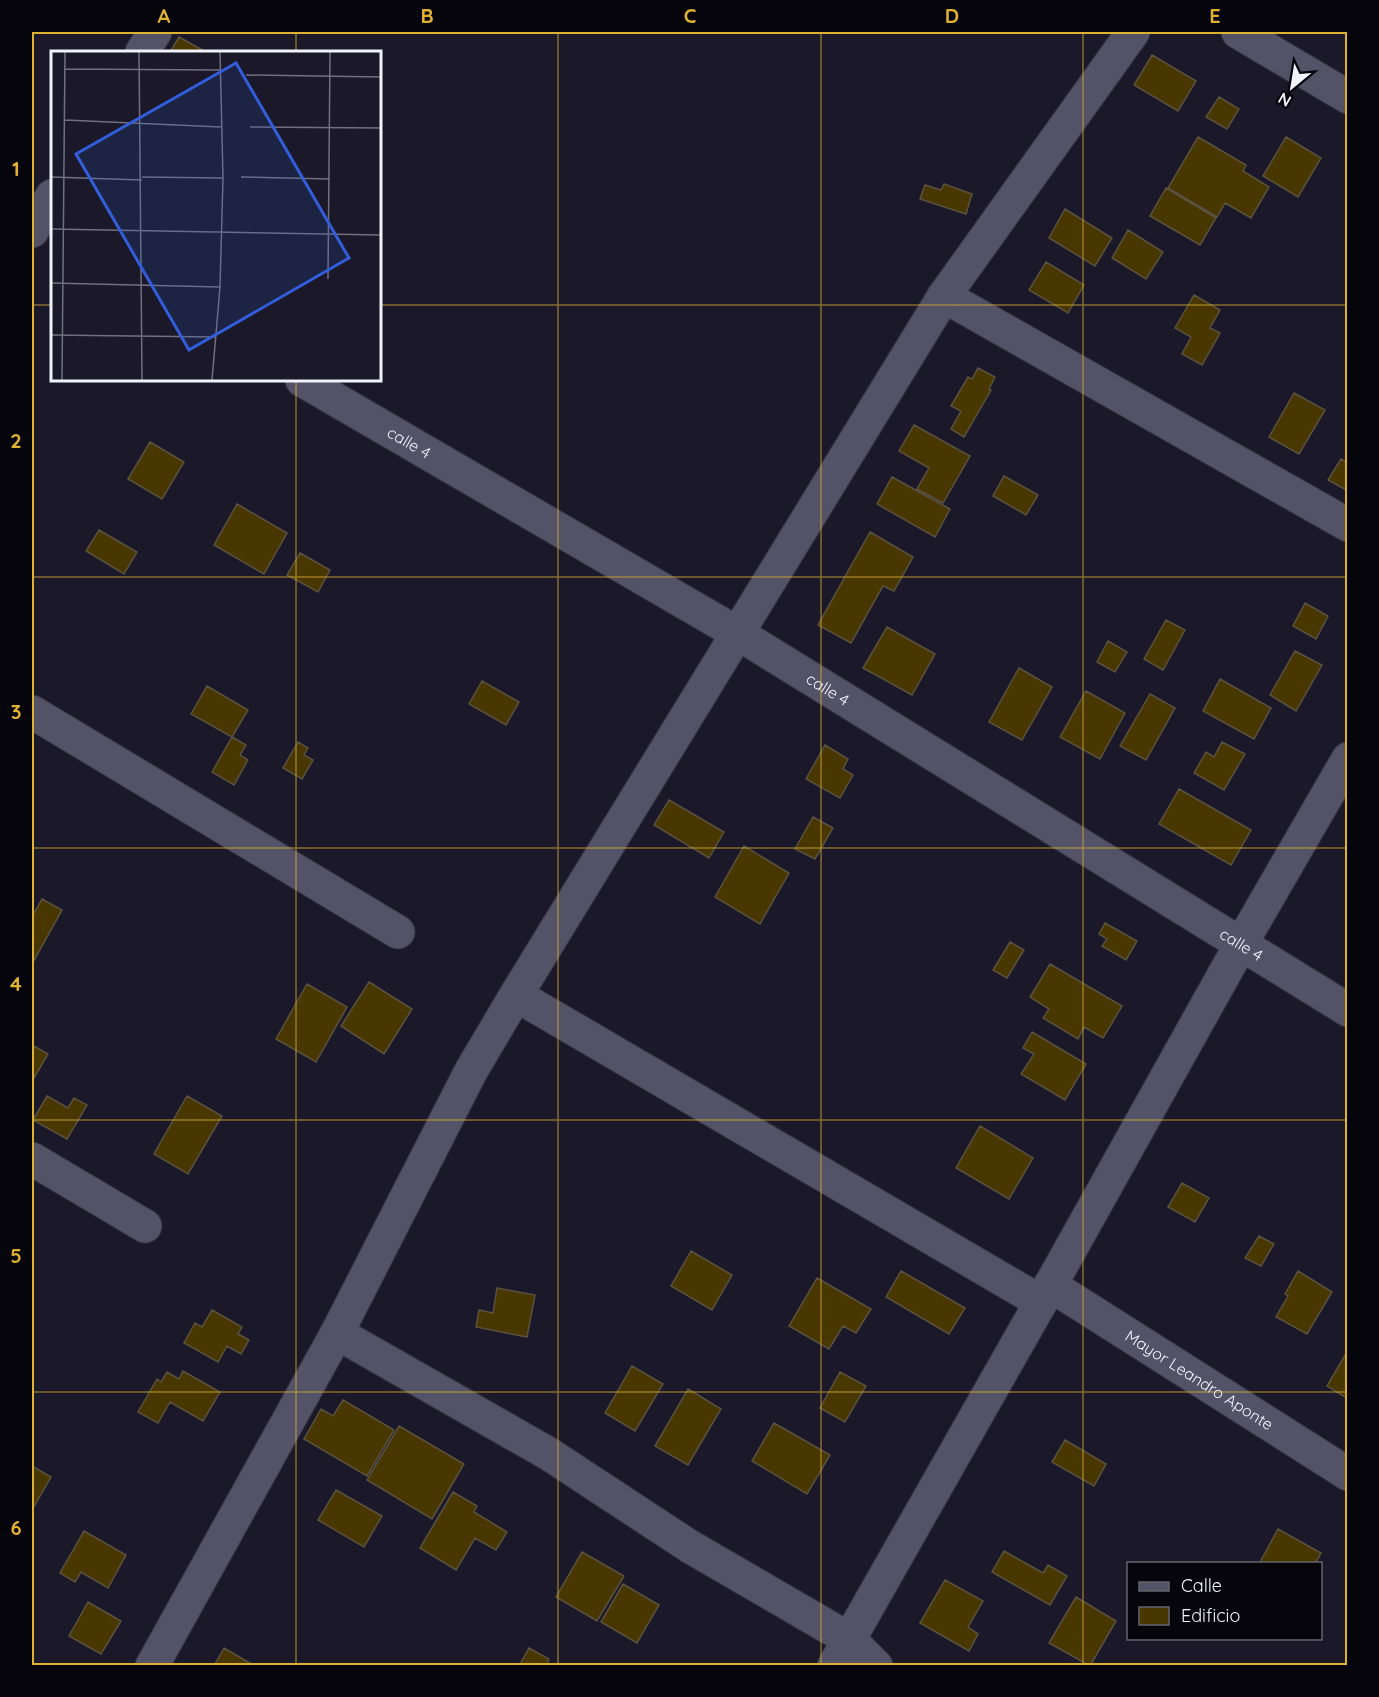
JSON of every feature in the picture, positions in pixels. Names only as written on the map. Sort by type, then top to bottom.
[{"type":"street","points":[[143,51],[155,32]]},
{"type":"street","points":[[152,1665],[337,1333],[471,1071],[516,995],[944,296],[1133,32]]},
{"type":"street","points":[[1238,32],[1347,97]]},
{"type":"street","points":[[38,228],[51,198]]},
{"type":"street","points":[[944,296],[1347,525]]},
{"type":"street","name":"calle 4","points":[[304,381],[737,633],[1347,1010]]},
{"type":"street","points":[[32,712],[398,932]]},
{"type":"street","points":[[842,1652],[1046,1293],[1240,944],[1347,759]]},
{"type":"street","name":"Mayor Leandro Aponte","points":[[516,995],[1046,1293],[1347,1474]]},
{"type":"street","points":[[32,1159],[145,1226]]},
{"type":"street","points":[[337,1333],[549,1454],[689,1546],[842,1652],[876,1665]]},
{"type":"building","points":[[179,37],[204,51],[171,51]]},
{"type":"building","points":[[1152,55],[1196,81],[1178,111],[1134,85]]},
{"type":"building","points":[[1219,97],[1239,109],[1227,129],[1206,117]]},
{"type":"building","points":[[1198,137],[1246,165],[1243,171],[1269,187],[1251,218],[1225,203],[1217,217],[1168,188]]},
{"type":"building","points":[[1286,137],[1321,158],[1298,197],[1263,176]]},
{"type":"building","points":[[944,184],[972,194],[966,214],[920,199],[925,185],[941,190]]},
{"type":"building","points":[[1166,188],[1216,218],[1200,245],[1150,216]]},
{"type":"building","points":[[1065,209],[1112,238],[1095,266],[1049,238]]},
{"type":"building","points":[[1128,230],[1163,252],[1146,279],[1112,258]]},
{"type":"building","points":[[1046,262],[1084,285],[1068,313],[1029,290]]},
{"type":"building","points":[[1194,295],[1220,310],[1210,328],[1220,333],[1202,365],[1182,354],[1191,337],[1175,328]]},
{"type":"building","points":[[978,368],[995,377],[989,389],[991,390],[964,437],[951,429],[961,411],[951,406],[968,377],[972,379]]},
{"type":"building","points":[[1294,393],[1325,410],[1299,454],[1269,437]]},
{"type":"building","points":[[914,425],[970,456],[943,503],[917,489],[929,468],[899,451]]},
{"type":"building","points":[[150,442],[184,462],[162,499],[128,479]]},
{"type":"building","points":[[1341,459],[1348,463],[1348,491],[1328,480]]},
{"type":"building","points":[[1004,476],[1038,495],[1026,515],[993,496]]},
{"type":"building","points":[[892,477],[950,509],[935,537],[877,504]]},
{"type":"building","points":[[237,504],[287,533],[264,574],[214,545]]},
{"type":"building","points":[[99,530],[137,552],[124,574],[86,551]]},
{"type":"building","points":[[870,532],[913,557],[894,591],[883,586],[851,643],[818,625]]},
{"type":"building","points":[[300,553],[330,570],[318,592],[287,575]]},
{"type":"building","points":[[1305,603],[1328,616],[1316,639],[1293,626]]},
{"type":"building","points":[[1166,620],[1185,630],[1163,670],[1144,659]]},
{"type":"building","points":[[887,627],[935,654],[912,695],[863,668]]},
{"type":"building","points":[[1108,641],[1127,652],[1115,672],[1097,662]]},
{"type":"building","points":[[1295,651],[1322,665],[1296,711],[1270,695]]},
{"type":"building","points":[[1019,668],[1052,687],[1022,740],[989,722]]},
{"type":"building","points":[[1220,679],[1271,708],[1254,739],[1203,711]]},
{"type":"building","points":[[482,681],[519,702],[506,725],[469,704]]},
{"type":"building","points":[[207,686],[248,710],[232,737],[191,714]]},
{"type":"building","points":[[1086,691],[1125,713],[1100,759],[1060,737]]},
{"type":"building","points":[[1150,694],[1175,708],[1146,760],[1120,746]]},
{"type":"building","points":[[232,737],[246,745],[240,755],[248,760],[234,785],[212,772]]},
{"type":"building","points":[[298,742],[308,748],[304,755],[313,760],[302,779],[283,768]]},
{"type":"building","points":[[1222,742],[1245,754],[1224,790],[1194,773],[1206,752],[1214,757]]},
{"type":"building","points":[[825,745],[848,759],[843,769],[853,775],[840,798],[806,779]]},
{"type":"building","points":[[1179,789],[1251,830],[1231,865],[1159,824]]},
{"type":"building","points":[[669,800],[724,832],[709,858],[654,825]]},
{"type":"building","points":[[813,817],[833,828],[815,859],[795,849]]},
{"type":"building","points":[[744,846],[789,873],[760,924],[715,897]]},
{"type":"building","points":[[42,899],[62,910],[32,964],[32,917]]},
{"type":"building","points":[[1105,923],[1137,941],[1126,960],[1102,946],[1107,939],[1099,934]]},
{"type":"building","points":[[1010,942],[1024,950],[1007,978],[993,970]]},
{"type":"building","points":[[1050,964],[1122,1006],[1103,1038],[1084,1027],[1078,1039],[1043,1018],[1049,1009],[1030,997]]},
{"type":"building","points":[[369,982],[412,1009],[384,1054],[341,1026]]},
{"type":"building","points":[[307,984],[347,1007],[316,1062],[276,1039]]},
{"type":"building","points":[[1032,1032],[1086,1064],[1065,1100],[1021,1074],[1034,1054],[1023,1048]]},
{"type":"building","points":[[32,1045],[48,1054],[34,1078],[32,1077]]},
{"type":"building","points":[[47,1096],[68,1108],[74,1098],[87,1105],[67,1139],[33,1120]]},
{"type":"building","points":[[187,1096],[222,1116],[188,1174],[154,1154]]},
{"type":"building","points":[[980,1126],[1033,1158],[1009,1199],[956,1168]]},
{"type":"building","points":[[1182,1183],[1209,1198],[1195,1222],[1168,1207]]},
{"type":"building","points":[[1259,1236],[1274,1244],[1261,1266],[1245,1258]]},
{"type":"building","points":[[691,1251],[732,1275],[712,1310],[671,1286]]},
{"type":"building","points":[[901,1271],[965,1308],[949,1334],[886,1297]]},
{"type":"building","points":[[1298,1271],[1332,1292],[1307,1334],[1276,1317],[1288,1296],[1285,1294]]},
{"type":"building","points":[[817,1278],[871,1309],[856,1333],[843,1326],[829,1349],[789,1326]]},
{"type":"building","points":[[497,1288],[535,1295],[527,1337],[476,1327],[479,1310],[493,1313]]},
{"type":"building","points":[[212,1310],[242,1327],[238,1334],[249,1340],[241,1354],[227,1346],[218,1362],[184,1343],[195,1323],[202,1327]]},
{"type":"building","points":[[1348,1350],[1348,1399],[1327,1386]]},
{"type":"building","points":[[632,1366],[663,1384],[635,1431],[605,1413]]},
{"type":"building","points":[[183,1371],[220,1392],[203,1421],[170,1402],[158,1423],[138,1412],[157,1379],[161,1382],[167,1372],[179,1379]]},
{"type":"building","points":[[840,1372],[866,1386],[845,1422],[820,1408]]},
{"type":"building","points":[[688,1389],[721,1409],[688,1465],[655,1446]]},
{"type":"building","points":[[343,1400],[394,1430],[367,1476],[304,1439],[321,1409],[333,1416]]},
{"type":"building","points":[[774,1423],[830,1455],[807,1494],[752,1461]]},
{"type":"building","points":[[399,1426],[464,1464],[432,1519],[367,1480]]},
{"type":"building","points":[[1065,1440],[1106,1464],[1094,1486],[1052,1462]]},
{"type":"building","points":[[32,1466],[51,1477],[32,1510]]},
{"type":"building","points":[[336,1490],[382,1516],[364,1547],[318,1520]]},
{"type":"building","points":[[453,1492],[477,1506],[474,1512],[507,1532],[496,1550],[475,1538],[456,1570],[420,1548]]},
{"type":"building","points":[[1278,1529],[1321,1553],[1316,1562],[1260,1562]]},
{"type":"building","points":[[84,1531],[126,1555],[108,1588],[81,1572],[75,1582],[60,1573]]},
{"type":"building","points":[[1004,1551],[1043,1573],[1048,1565],[1067,1576],[1050,1605],[992,1572]]},
{"type":"building","points":[[582,1552],[624,1576],[597,1621],[556,1597]]},
{"type":"building","points":[[945,1580],[983,1601],[968,1627],[978,1634],[969,1651],[920,1623]]},
{"type":"building","points":[[623,1584],[659,1605],[637,1643],[601,1622]]},
{"type":"building","points":[[1076,1597],[1116,1621],[1090,1666],[1049,1643]]},
{"type":"building","points":[[88,1602],[121,1621],[101,1654],[69,1636]]},
{"type":"building","points":[[224,1648],[255,1666],[214,1666]]},
{"type":"building","points":[[529,1648],[549,1659],[546,1666],[519,1666]]}]
